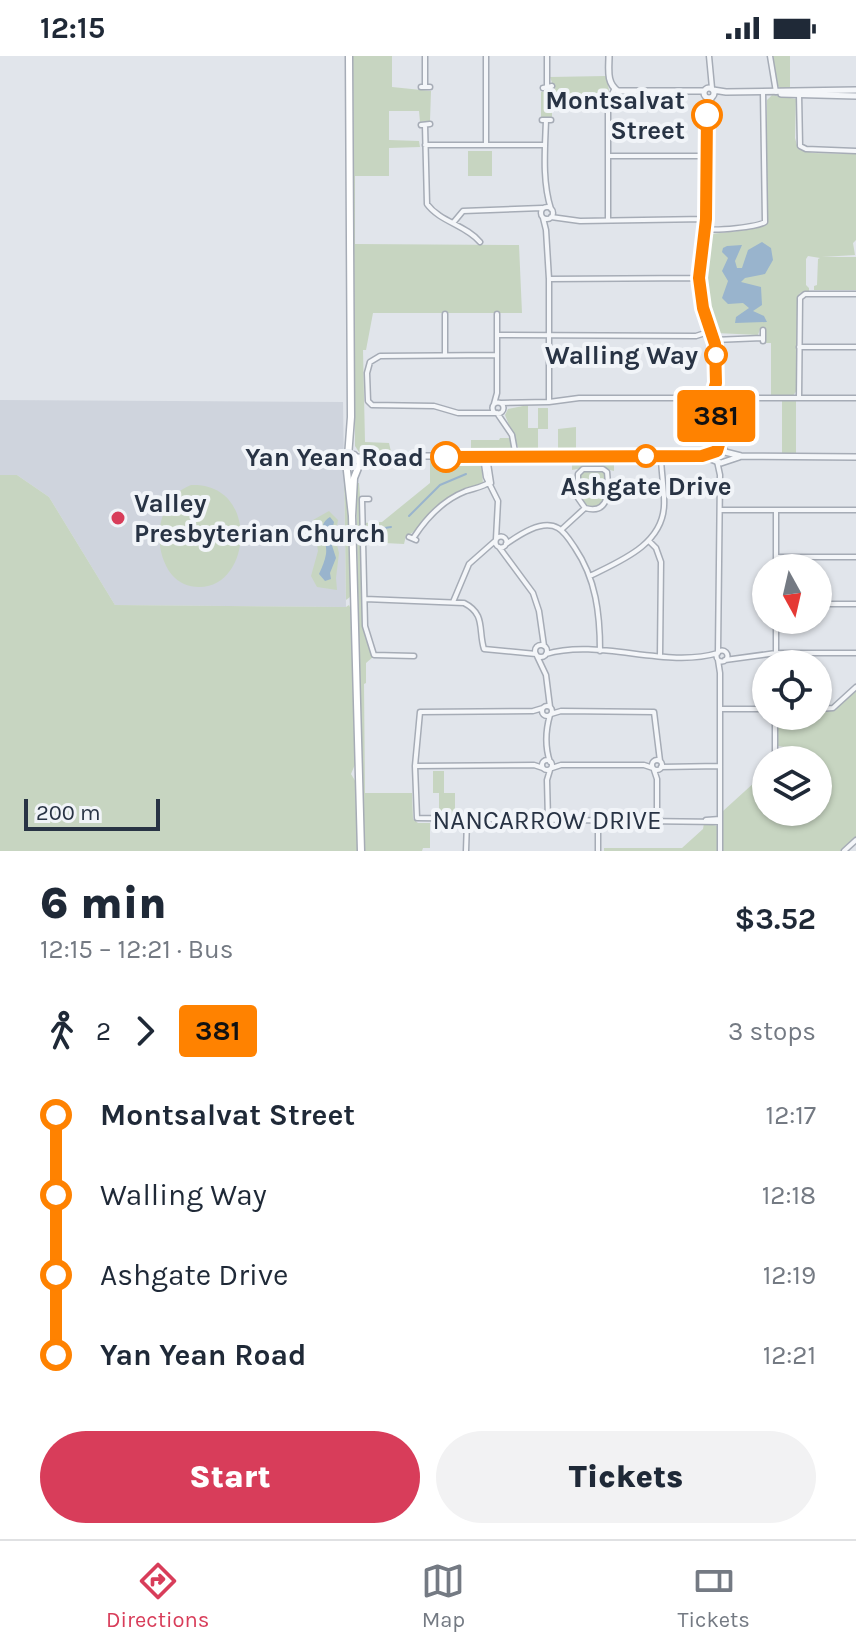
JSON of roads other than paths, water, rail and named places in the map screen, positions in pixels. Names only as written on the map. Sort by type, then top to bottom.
[{"type":"main road","points":[[349,56],[352,516],[361,851]]},
{"type":"street","points":[[425,56],[425,87]]},
{"type":"street","points":[[486,56],[486,145]]},
{"type":"street","points":[[547,56],[547,87]]},
{"type":"street","points":[[609,56],[609,80],[614,90]]},
{"type":"street","points":[[709,56],[706,219],[699,278],[701,301],[714,340],[716,414],[725,452],[720,475]]},
{"type":"street","points":[[705,229],[718,231],[759,226],[765,222],[765,103],[774,92],[770,56]]},
{"type":"street","points":[[614,90],[856,93]]},
{"type":"street","points":[[608,220],[608,102],[614,90]]},
{"type":"street","points":[[799,92],[799,140],[802,148],[856,151]]},
{"type":"street","points":[[546,120],[547,196],[552,210],[546,230]]},
{"type":"street","points":[[425,124],[427,204],[433,212],[472,234],[480,242]]},
{"type":"street","points":[[425,145],[545,145]]},
{"type":"street","points":[[608,156],[706,156]]},
{"type":"street","points":[[547,196],[542,217],[546,230],[549,279],[549,402]]},
{"type":"street","points":[[453,223],[463,211],[543,208],[552,210],[564,219]]},
{"type":"street","points":[[527,210],[542,217],[564,219],[706,219]]},
{"type":"street","points":[[549,279],[699,278]]},
{"type":"street","points":[[799,398],[799,300],[809,294],[856,294]]},
{"type":"street","points":[[445,314],[445,355]]},
{"type":"street","points":[[497,314],[496,407],[514,439],[516,457]]},
{"type":"street","points":[[714,340],[762,339],[763,330]]},
{"type":"street","points":[[497,335],[696,336],[711,331]]},
{"type":"street","points":[[799,347],[856,347]]},
{"type":"street","points":[[497,355],[384,355],[375,358],[367,369],[368,402],[374,406],[434,406],[458,413],[479,413],[514,404],[579,398],[856,398]]},
{"type":"street","points":[[504,410],[514,404]]},
{"type":"street","points":[[496,407],[504,410]]},
{"type":"street","points":[[504,410],[505,423]]},
{"type":"street","points":[[720,441],[716,452],[720,475],[720,639],[725,660],[720,673]]},
{"type":"street","points":[[354,461],[702,456],[716,452],[741,456],[856,457]]},
{"type":"street","points":[[590,576],[631,556],[649,541],[658,526],[664,507],[661,456]]},
{"type":"street","points":[[702,456],[716,461],[741,456]]},
{"type":"street","points":[[485,457],[490,483],[498,501],[496,540]]},
{"type":"street","points":[[561,530],[585,508],[597,509],[606,502],[608,479],[605,470],[583,469],[579,472],[578,495],[585,508]]},
{"type":"street","points":[[413,538],[442,505],[461,493],[490,483]]},
{"type":"street","points":[[369,499],[362,499],[365,631],[373,654],[414,656]]},
{"type":"street","points":[[720,510],[856,510]]},
{"type":"street","points":[[776,510],[776,554]]},
{"type":"street","points":[[498,524],[504,537],[502,546]]},
{"type":"street","points":[[483,551],[502,546],[536,527],[561,530],[590,576],[599,611],[600,651]]},
{"type":"street","points":[[455,602],[469,564],[496,540],[517,536]]},
{"type":"street","points":[[496,540],[536,598],[540,617],[547,697],[548,820]]},
{"type":"street","points":[[649,541],[656,548],[661,562],[660,656]]},
{"type":"street","points":[[832,557],[856,557]]},
{"type":"street","points":[[365,599],[455,602],[469,606],[481,622],[484,649],[537,651],[545,647],[558,651],[660,656],[706,656],[721,652],[739,656]]},
{"type":"street","points":[[832,604],[856,604]]},
{"type":"street","points":[[541,635],[537,651],[544,667]]},
{"type":"street","points":[[537,651],[545,655],[558,651]]},
{"type":"street","points":[[720,851],[718,660],[721,652]]},
{"type":"street","points":[[832,653],[856,653]]},
{"type":"street","points":[[706,656],[725,660],[752,655]]},
{"type":"street","points":[[832,708],[856,687]]},
{"type":"street","points":[[720,709],[752,709]]},
{"type":"street","name":"NANCARROW DRIVE","points":[[657,765],[654,712],[420,712],[415,766],[417,818],[720,820]]},
{"type":"street","points":[[657,765],[657,820]]},
{"type":"street","points":[[415,766],[720,766]]},
{"type":"street","points":[[466,851],[467,820]]},
{"type":"street","points":[[598,820],[598,851]]},
{"type":"street","points":[[844,851],[856,840]]},
{"type":"water","points":[[762,242],[771,248],[773,260],[765,274],[745,278],[741,282],[761,287],[762,305],[753,311],[764,316],[767,322],[735,323],[736,317],[749,308],[743,303],[728,304],[722,298],[728,281],[722,271],[728,258],[722,252],[723,248],[742,245],[735,261],[737,268],[742,268],[748,250]]},
{"type":"water","points":[[330,517],[334,522],[330,539],[336,558],[331,579],[325,581],[319,574],[326,554],[323,524]]},
{"type":"waterway","points":[[409,516],[440,485],[466,474]]},
{"type":"waterway","points":[[372,530],[391,527]]},
{"type":"waterway","points":[[333,531],[347,532]]},
{"type":"place","name":"Montsalvat Street","points":[[707,115]]},
{"type":"place","name":"Walling Way","points":[[716,355]]},
{"type":"place","name":"Ashgate Drive","points":[[646,456]]},
{"type":"place","name":"Yan Yean Road","points":[[446,457]]},
{"type":"place","name":"Valley Presbyterian Church","points":[[118,518]]}]
